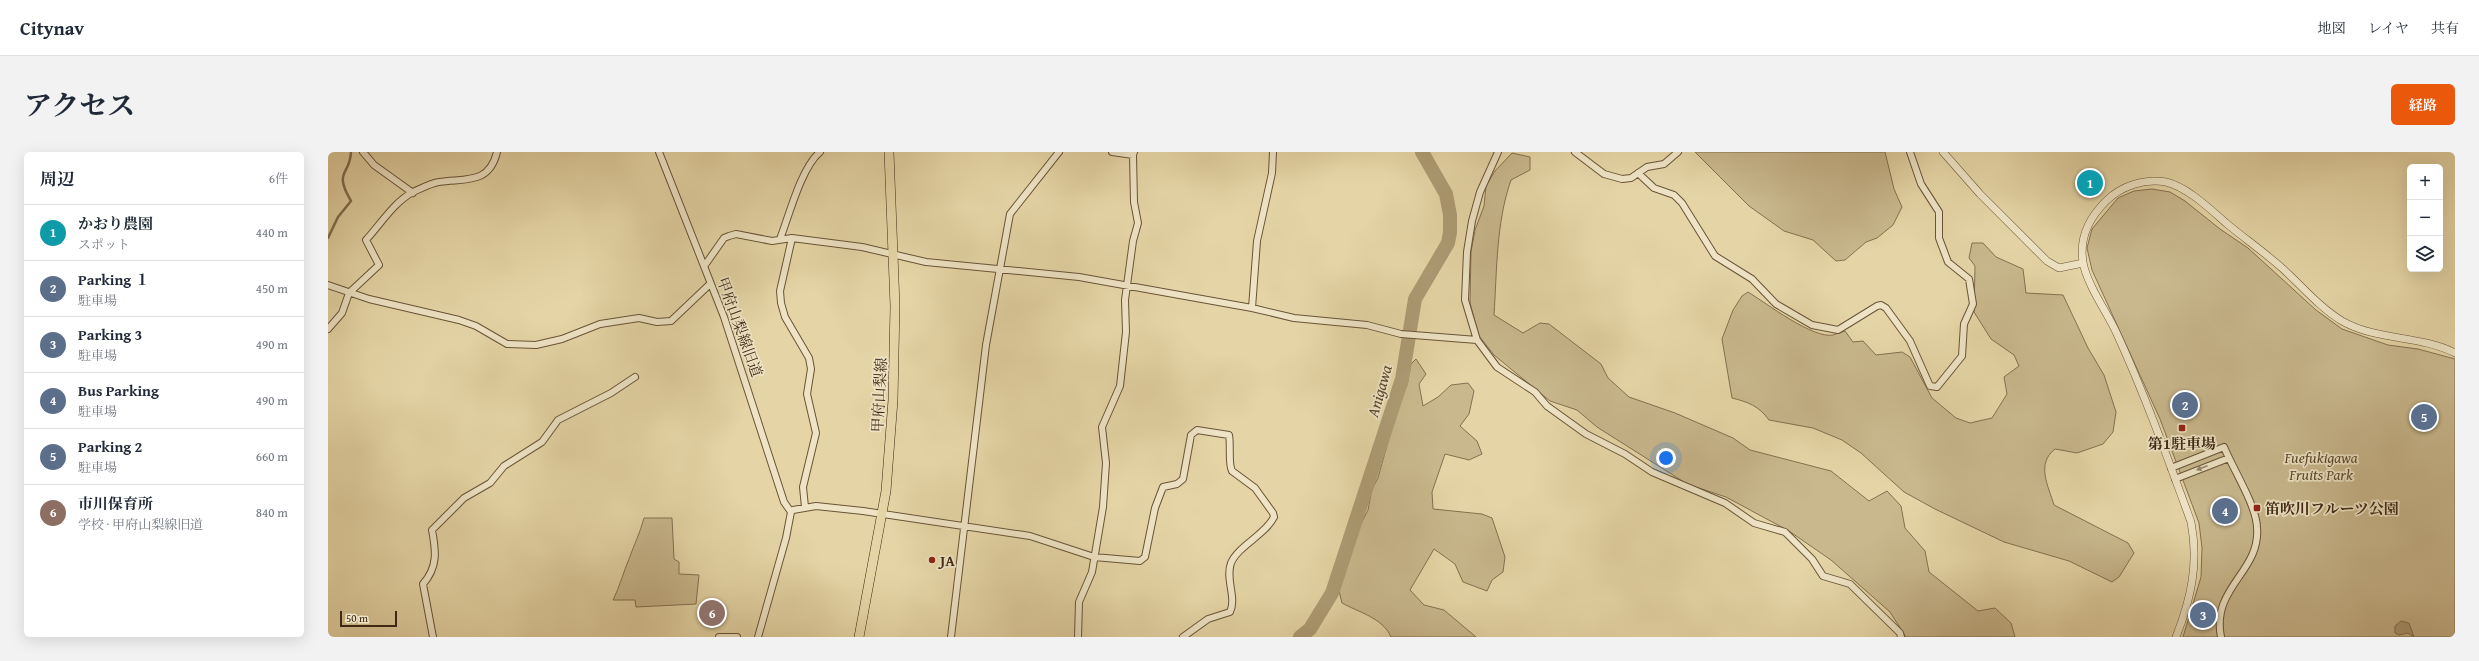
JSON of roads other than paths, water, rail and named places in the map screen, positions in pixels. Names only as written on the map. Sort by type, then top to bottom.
[{"type":"main road","name":"甲府山梨線","points":[[859,637],[886,490],[894,400],[896,354],[894,253],[889,152]]},
{"type":"street","points":[[363,152],[374,165],[413,192]]},
{"type":"street","points":[[328,329],[342,313],[349,293],[379,264],[366,240],[403,198],[413,192],[438,182],[464,181],[482,175],[491,169],[497,152]]},
{"type":"street","name":"甲府山梨線旧道","points":[[659,152],[705,265],[710,284],[724,317],[784,502],[791,512]]},
{"type":"street","points":[[780,239],[806,172],[815,156],[820,152]]},
{"type":"street","points":[[951,637],[986,345],[1010,214],[1060,152]]},
{"type":"street","points":[[1078,637],[1079,602],[1089,582],[1103,507],[1106,463],[1102,427],[1120,386],[1126,332],[1125,300],[1133,242],[1138,223],[1134,202],[1133,153],[1112,152]]},
{"type":"street","points":[[1252,308],[1257,241],[1272,173],[1273,152]]},
{"type":"street","points":[[1498,152],[1480,192],[1467,252],[1465,300],[1476,340],[1500,370],[1535,392],[1547,406],[1586,434],[1625,454],[1652,472],[1725,503],[1748,520],[1789,535],[1812,559],[1823,576],[1854,587],[1900,633],[1901,637]]},
{"type":"street","points":[[1575,152],[1613,178],[1631,178],[1646,167],[1664,164],[1678,152]]},
{"type":"street","points":[[1638,173],[1654,188],[1674,195],[1682,203],[1715,256],[1752,279],[1776,304],[1812,325],[1838,330],[1877,306],[1881,305],[1886,308],[1910,341],[1930,386],[1937,387],[1960,361],[1964,324],[1973,304],[1969,279],[1948,262],[1939,238],[1939,212],[1921,184],[1910,152]]},
{"type":"street","points":[[1943,152],[1980,194],[2047,261],[2059,268],[2083,263]]},
{"type":"street","points":[[2176,637],[2192,586],[2195,560],[2191,522],[2150,410],[2117,334],[2083,263],[2083,241],[2086,229],[2095,213],[2110,197],[2132,184],[2148,181],[2167,182],[2182,190],[2213,211],[2281,268],[2322,307],[2345,322],[2379,335],[2421,342],[2455,353]]},
{"type":"street","points":[[705,265],[724,238],[729,236],[736,234],[772,241],[792,238],[894,253],[926,262],[1079,277],[1252,308],[1294,318],[1367,325],[1401,334],[1476,340]]},
{"type":"street","points":[[792,238],[780,291],[781,303],[785,317],[809,358],[811,369],[807,394],[816,433],[803,487],[805,507]]},
{"type":"street","points":[[328,285],[349,293],[459,320],[476,326],[507,344],[536,345],[562,339],[610,322],[639,318],[657,322],[671,321],[710,284]]},
{"type":"street","points":[[433,637],[423,584],[429,576],[436,560],[432,530],[464,498],[490,483],[514,459],[542,442],[558,420],[611,393],[635,377]]},
{"type":"street","points":[[758,637],[786,538],[791,512],[805,507],[824,507],[964,526],[1030,536],[1094,557],[1143,560],[1155,508],[1163,487],[1177,484],[1183,479],[1192,432],[1197,430],[1229,435],[1232,448],[1230,467],[1255,488],[1274,513],[1274,517],[1267,527],[1231,562],[1229,586],[1232,608],[1230,612],[1208,619],[1183,637]]},
{"type":"street","points":[[2171,468],[2224,447],[2254,514],[2257,526],[2257,541],[2252,557],[2226,595],[2220,616],[2221,637]]},
{"type":"street","points":[[2175,479],[2228,458]]},
{"type":"street","points":[[719,637],[737,637]]},
{"type":"waterway","points":[[328,238],[338,217],[351,201],[343,184],[343,178],[350,160],[351,152]]},
{"type":"waterway","name":"Anigawa","points":[[1300,637],[1310,629],[1332,593],[1402,379],[1415,299],[1448,243],[1450,232],[1450,215],[1446,194],[1422,152]]},
{"type":"place","name":"かおり農園","points":[[2090,183]]},
{"type":"place","name":"Parking １","points":[[2185,405]]},
{"type":"place","name":"Parking 2","points":[[2424,417]]},
{"type":"place","name":"第1駐車場","points":[[2182,428]]},
{"type":"place","name":"笛吹川フルーツ公園","points":[[2257,508]]},
{"type":"place","name":"Bus Parking","points":[[2225,511]]},
{"type":"place","name":"JA","points":[[932,560]]},
{"type":"place","name":"市川保育所","points":[[712,613]]},
{"type":"place","name":"Parking 3","points":[[2203,615]]},
{"type":"park label","name":"Fuefukigawa Fruits Park","points":[[2321,466]]}]
